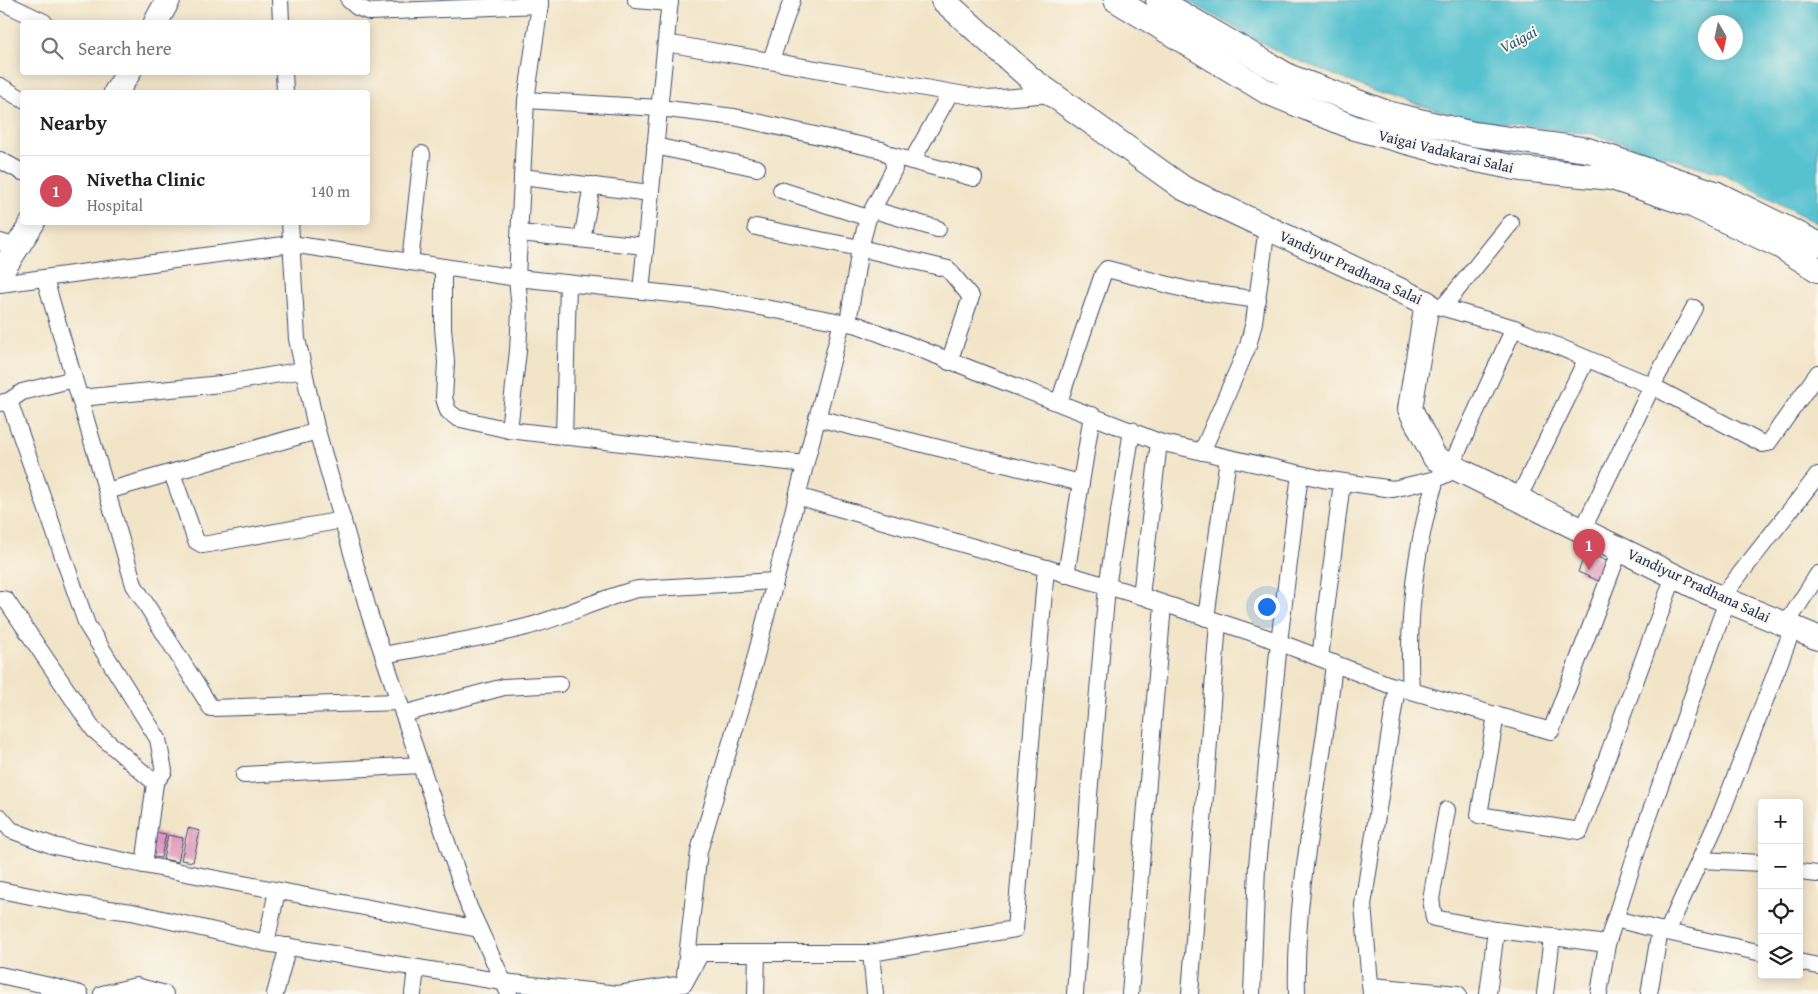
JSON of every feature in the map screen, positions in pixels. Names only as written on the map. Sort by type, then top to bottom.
[{"type":"street","points":[[280,0],[281,20]]},
{"type":"street","points":[[348,0],[357,7],[370,12],[540,2],[526,100],[517,278],[520,310],[518,351],[509,430]]},
{"type":"street","points":[[636,0],[670,2],[641,291]]},
{"type":"street","points":[[771,60],[792,0]]},
{"type":"street","name":"Vandiyur Pradhana Salai","points":[[943,0],[1031,79],[1183,188],[1435,305],[1410,409],[1435,458],[1448,471],[1518,499],[1674,576],[1818,638]]},
{"type":"street","name":"Vaigai Vadakarai Salai","points":[[1116,0],[1267,92],[1354,128],[1462,157],[1504,166],[1612,178],[1694,206],[1780,246],[1818,270]]},
{"type":"street","name":"Vaigai Vadakarai Salai","points":[[1158,0],[1290,78],[1390,114],[1473,134],[1588,150],[1715,193],[1818,244]]},
{"type":"street","points":[[0,1],[40,20]]},
{"type":"street","points":[[666,44],[771,60],[950,94],[988,99],[1052,94]]},
{"type":"street","points":[[117,90],[127,75]]},
{"type":"street","points":[[284,75],[285,90]]},
{"type":"street","points":[[0,86],[20,98]]},
{"type":"street","points":[[912,161],[950,94]]},
{"type":"street","points":[[526,100],[659,108],[734,117],[882,150],[890,155],[974,178]]},
{"type":"street","points":[[655,146],[757,168]]},
{"type":"street","points":[[410,262],[422,154]]},
{"type":"street","points":[[684,984],[699,850],[753,667],[817,418],[845,323],[860,248],[871,214],[894,169],[894,161],[890,155]]},
{"type":"street","points":[[0,160],[20,171]]},
{"type":"street","points":[[522,177],[650,193]]},
{"type":"street","points":[[582,239],[592,185]]},
{"type":"street","points":[[781,190],[871,214],[938,229]]},
{"type":"street","points":[[1512,223],[1435,305],[1514,328],[1586,360],[1652,386],[1763,444],[1768,443],[1818,373]]},
{"type":"street","points":[[0,274],[9,244],[30,225]]},
{"type":"street","points":[[290,225],[297,339],[318,431],[343,520],[383,655],[468,908],[506,988]]},
{"type":"street","points":[[756,227],[860,248],[948,270],[971,297],[949,362]]},
{"type":"street","points":[[1202,452],[1248,346],[1258,300],[1267,227]]},
{"type":"street","points":[[520,233],[645,246]]},
{"type":"street","points":[[0,284],[291,244],[517,278],[710,298],[858,325],[949,362],[1092,414],[1159,442],[1300,474],[1393,489],[1448,471]]},
{"type":"street","points":[[443,267],[446,362],[444,398],[448,411],[457,418],[509,430],[805,464]]},
{"type":"street","points":[[1059,402],[1103,274],[1108,269],[1188,290],[1258,300]]},
{"type":"street","points":[[45,279],[134,585],[211,708],[401,708],[504,687],[560,684]]},
{"type":"street","points":[[564,436],[568,283]]},
{"type":"street","points":[[1582,530],[1652,386],[1694,308]]},
{"type":"street","points":[[1458,994],[1371,990],[1362,905],[1404,689],[1414,586],[1427,508],[1448,471],[1514,328]]},
{"type":"street","points":[[1518,499],[1586,360]]},
{"type":"street","points":[[80,398],[221,384],[304,370]]},
{"type":"street","points":[[74,379],[22,392],[4,402],[87,625],[158,739],[164,772],[155,783],[144,865]]},
{"type":"street","points":[[1066,575],[1092,414]]},
{"type":"street","points":[[817,418],[1081,483]]},
{"type":"street","points":[[1075,994],[1089,795],[1107,587],[1132,430]]},
{"type":"street","points":[[107,491],[318,431]]},
{"type":"street","points":[[1140,596],[1159,442]]},
{"type":"street","points":[[1190,994],[1212,620],[1228,458]]},
{"type":"street","points":[[172,473],[196,541],[203,545],[343,520]]},
{"type":"street","points":[[1252,994],[1257,866],[1279,642],[1300,474]]},
{"type":"street","points":[[1599,994],[1607,944],[1640,841],[1724,599],[1818,475]]},
{"type":"street","points":[[1297,994],[1296,962],[1327,660],[1342,482]]},
{"type":"street","points":[[797,496],[1140,596],[1279,642],[1404,689],[1551,731],[1620,549]]},
{"type":"street","points":[[684,984],[701,953],[871,953],[1016,929],[1046,568]]},
{"type":"street","points":[[1649,994],[1664,931],[1700,860],[1722,811],[1790,626],[1818,574]]},
{"type":"street","points":[[1496,715],[1479,815],[1580,831],[1674,576]]},
{"type":"street","points":[[383,655],[524,628],[616,595],[638,590],[776,581]]},
{"type":"street","points":[[0,599],[6,600],[94,730],[155,783]]},
{"type":"street","points":[[1130,994],[1163,605]]},
{"type":"street","points":[[244,775],[420,765]]},
{"type":"street","points":[[1447,810],[1431,899],[1434,918],[1496,930],[1607,944]]},
{"type":"street","points":[[0,816],[11,830],[54,846],[479,930]]},
{"type":"street","points":[[1700,860],[1758,863]]},
{"type":"street","points":[[1803,872],[1818,874]]},
{"type":"street","points":[[0,890],[71,904],[132,912],[266,943],[416,968],[506,988],[618,994],[684,984]]},
{"type":"street","points":[[266,943],[276,891]]},
{"type":"street","points":[[1615,919],[1758,952]]},
{"type":"street","points":[[1488,994],[1496,930]]},
{"type":"street","points":[[1545,994],[1552,937]]},
{"type":"street","points":[[275,994],[288,946]]},
{"type":"street","points":[[756,994],[757,953]]},
{"type":"street","points":[[871,953],[875,994]]},
{"type":"street","points":[[1803,963],[1818,966]]},
{"type":"street","points":[[413,994],[416,968]]},
{"type":"street","points":[[0,975],[49,990],[80,994]]},
{"type":"street","points":[[102,994],[136,986],[165,994]]},
{"type":"water","name":"Vaigai","points":[[1186,0],[1818,0],[1818,224],[1726,175],[1592,134],[1471,120],[1373,91],[1282,54]]},
{"type":"building","points":[[1586,552],[1609,562],[1601,582],[1578,572]]},
{"type":"building","points":[[188,828],[200,831],[193,862],[181,860]]},
{"type":"building","points":[[153,832],[166,834],[161,858],[148,856]]},
{"type":"building","points":[[168,835],[183,838],[178,862],[163,859]]},
{"type":"place","name":"Nivetha Clinic","points":[[1589,570]]}]
